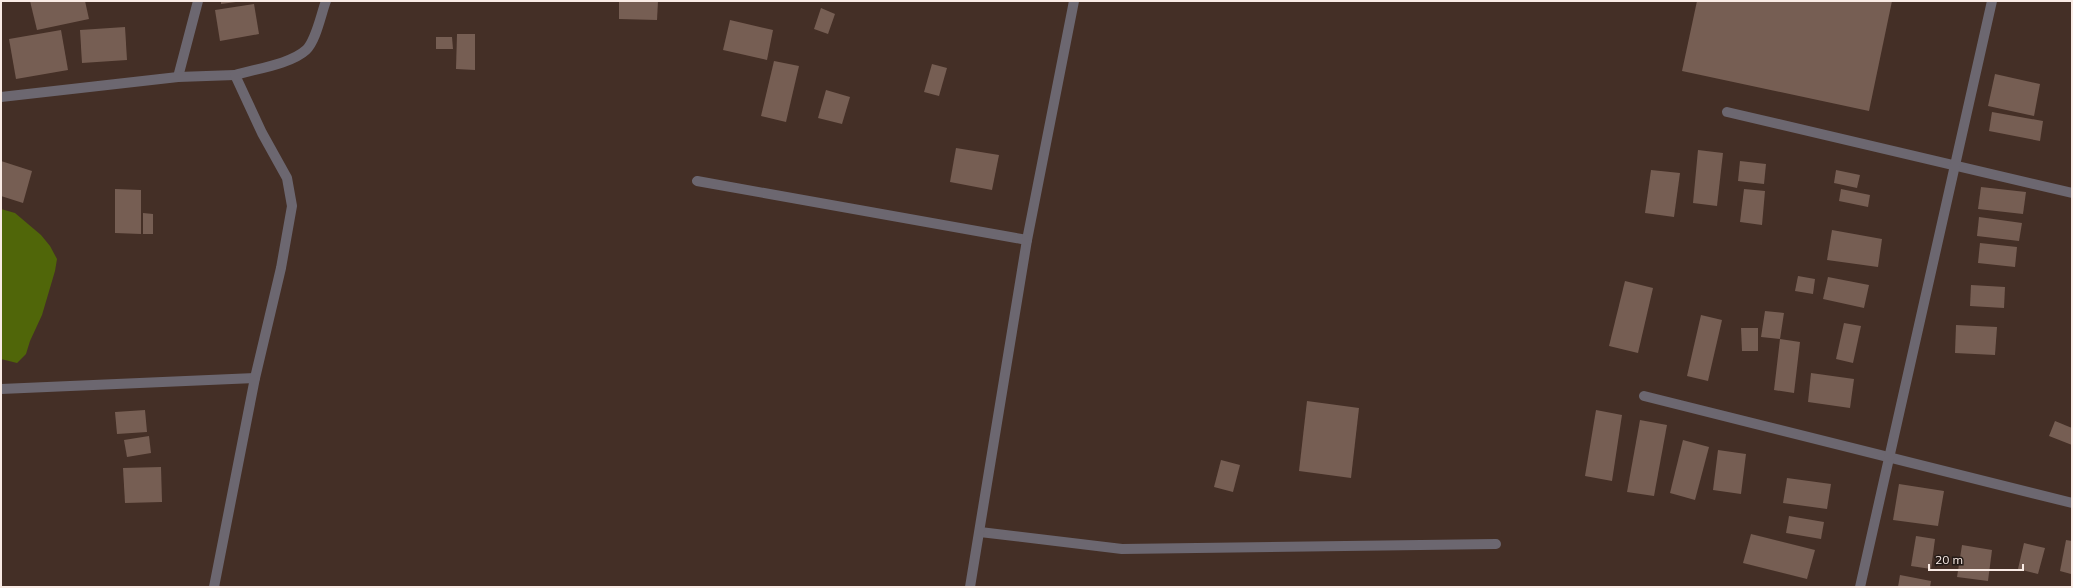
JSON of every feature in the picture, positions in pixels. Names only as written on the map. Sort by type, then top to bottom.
[{"type":"street","points":[[178,77],[198,1]]},
{"type":"street","points":[[1,97],[178,77],[235,75],[285,61],[307,50],[315,34],[326,1]]},
{"type":"street","points":[[970,587],[1027,240],[1074,1]]},
{"type":"street","points":[[1860,587],[1992,1]]},
{"type":"street","points":[[214,587],[255,378],[281,268],[292,206],[287,178],[262,133],[235,75]]},
{"type":"street","points":[[1727,112],[2072,193]]},
{"type":"street","points":[[697,181],[1027,240]]},
{"type":"street","points":[[1,389],[255,378]]},
{"type":"street","points":[[1644,396],[2072,503]]},
{"type":"street","points":[[980,532],[1122,549],[1496,544]]},
{"type":"green space","points":[[1,209],[15,213],[41,235],[50,246],[57,259],[42,315],[30,341],[26,354],[17,363],[1,359]]},
{"type":"building","points":[[30,1],[85,1],[89,19],[37,30]]},
{"type":"building","points":[[221,1],[236,1],[236,2],[221,4]]},
{"type":"building","points":[[619,1],[658,1],[657,20],[619,19]]},
{"type":"building","points":[[1697,1],[1892,1],[1869,111],[1682,71]]},
{"type":"building","points":[[254,4],[259,34],[220,41],[215,10]]},
{"type":"building","points":[[821,8],[835,14],[828,34],[814,29]]},
{"type":"building","points":[[730,20],[773,30],[767,60],[723,50]]},
{"type":"building","points":[[125,27],[127,60],[82,63],[80,30]]},
{"type":"building","points":[[61,30],[68,70],[16,79],[9,39]]},
{"type":"building","points":[[457,34],[475,34],[475,70],[456,69]]},
{"type":"building","points":[[436,37],[452,37],[453,49],[436,49]]},
{"type":"building","points":[[774,61],[799,66],[786,122],[761,116]]},
{"type":"building","points":[[932,64],[947,68],[939,96],[924,92]]},
{"type":"building","points":[[1995,74],[2040,84],[2034,116],[1988,106]]},
{"type":"building","points":[[826,90],[850,97],[842,124],[818,118]]},
{"type":"building","points":[[1992,112],[2043,121],[2040,141],[1989,131]]},
{"type":"building","points":[[956,148],[999,155],[992,190],[950,182]]},
{"type":"building","points":[[1698,150],[1723,153],[1717,206],[1693,203]]},
{"type":"building","points":[[1,161],[32,171],[23,203],[1,196]]},
{"type":"building","points":[[1740,161],[1766,164],[1764,184],[1738,181]]},
{"type":"building","points":[[1651,170],[1680,173],[1674,217],[1645,213]]},
{"type":"building","points":[[1836,170],[1860,175],[1857,188],[1834,183]]},
{"type":"building","points":[[1981,187],[2026,192],[2023,214],[1978,209]]},
{"type":"building","points":[[115,189],[141,190],[141,234],[115,233]]},
{"type":"building","points":[[1744,189],[1765,191],[1762,225],[1740,222]]},
{"type":"building","points":[[1841,189],[1870,195],[1868,207],[1839,201]]},
{"type":"building","points":[[143,213],[153,214],[153,234],[143,234]]},
{"type":"building","points":[[1979,217],[2022,223],[2019,241],[1977,236]]},
{"type":"building","points":[[1832,230],[1882,239],[1878,267],[1827,260]]},
{"type":"building","points":[[1980,243],[2017,247],[2015,267],[1978,263]]},
{"type":"building","points":[[1798,276],[1815,279],[1813,294],[1795,291]]},
{"type":"building","points":[[1828,277],[1869,285],[1864,308],[1823,299]]},
{"type":"building","points":[[1625,281],[1653,288],[1638,353],[1609,346]]},
{"type":"building","points":[[1971,285],[2005,287],[2004,308],[1970,306]]},
{"type":"building","points":[[1765,311],[1784,313],[1780,339],[1761,337]]},
{"type":"building","points":[[1701,315],[1722,320],[1708,381],[1687,376]]},
{"type":"building","points":[[1844,323],[1861,326],[1853,363],[1836,359]]},
{"type":"building","points":[[1956,325],[1997,327],[1995,355],[1955,353]]},
{"type":"building","points":[[1741,328],[1758,328],[1758,351],[1742,351]]},
{"type":"building","points":[[1780,339],[1800,342],[1794,393],[1774,390]]},
{"type":"building","points":[[1811,373],[1854,379],[1850,408],[1808,402]]},
{"type":"building","points":[[1307,401],[1359,408],[1351,478],[1299,471]]},
{"type":"building","points":[[145,410],[147,432],[117,434],[115,412]]},
{"type":"building","points":[[1596,410],[1622,415],[1612,481],[1585,476]]},
{"type":"building","points":[[1640,420],[1667,425],[1654,496],[1627,492]]},
{"type":"building","points":[[2055,421],[2072,428],[2072,445],[2049,436]]},
{"type":"building","points":[[149,436],[151,453],[127,457],[124,440]]},
{"type":"building","points":[[1683,440],[1709,447],[1695,500],[1670,493]]},
{"type":"building","points":[[1718,450],[1746,454],[1741,494],[1713,490]]},
{"type":"building","points":[[1221,460],[1240,465],[1233,492],[1214,487]]},
{"type":"building","points":[[161,467],[162,502],[125,503],[123,468]]},
{"type":"building","points":[[1787,478],[1831,484],[1827,509],[1783,503]]},
{"type":"building","points":[[1899,484],[1944,491],[1938,526],[1893,520]]},
{"type":"building","points":[[1789,516],[1824,522],[1821,539],[1786,533]]},
{"type":"building","points":[[1751,534],[1815,550],[1807,579],[1743,563]]},
{"type":"building","points":[[1916,536],[1935,539],[1931,569],[1911,566]]},
{"type":"building","points":[[2066,540],[2072,541],[2071,574],[2060,571]]},
{"type":"building","points":[[2024,543],[2045,548],[2038,574],[2018,569]]},
{"type":"building","points":[[1962,545],[1992,550],[1988,581],[1957,577]]},
{"type":"building","points":[[1900,575],[1931,581],[1930,587],[1898,587]]}]
